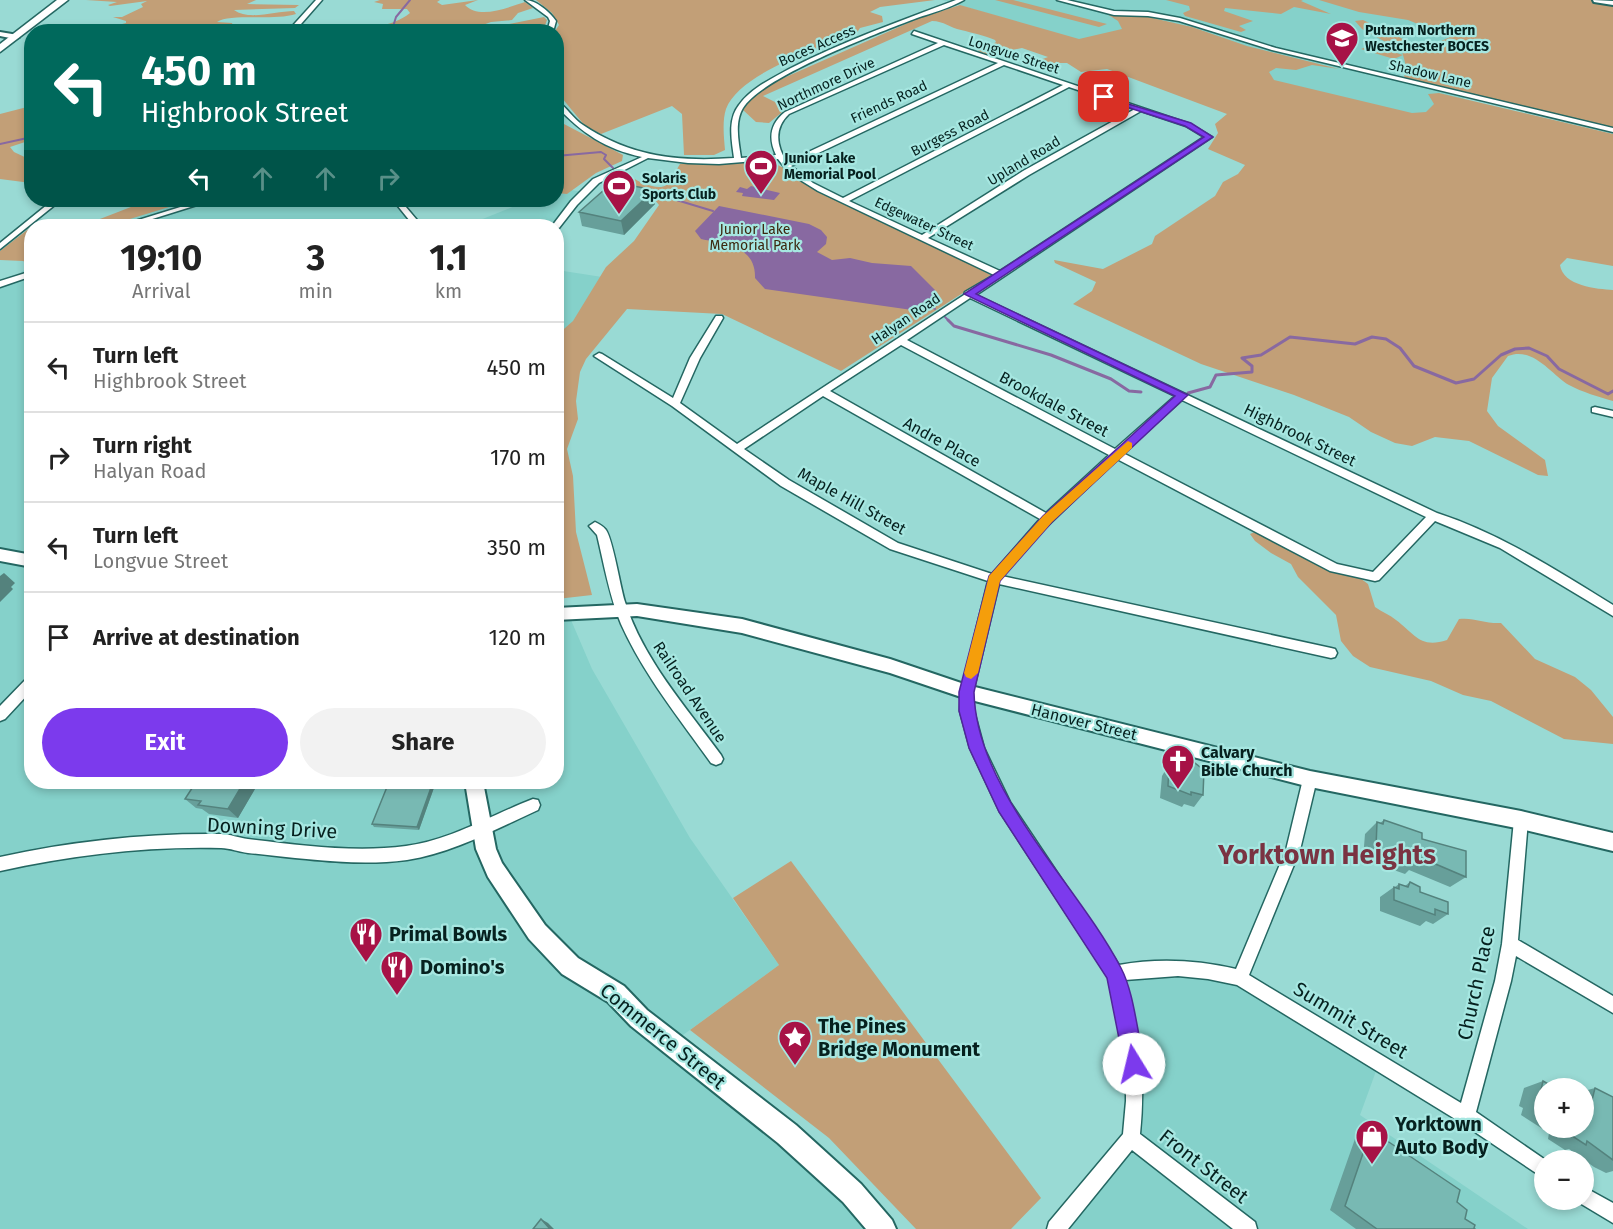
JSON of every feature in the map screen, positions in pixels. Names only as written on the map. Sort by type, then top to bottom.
[{"type":"highway","points":[[32,24],[63,0]]},
{"type":"highway","points":[[0,49],[24,30]]},
{"type":"street","points":[[297,24],[319,0]]},
{"type":"street","points":[[528,0],[550,16],[552,24]]},
{"type":"street","name":"Boces Access","points":[[738,160],[735,127],[739,108],[758,88],[871,36],[962,0]]},
{"type":"street","name":"Shadow Lane","points":[[1063,0],[1114,13],[1154,15],[1209,27],[1274,49],[1613,130]]},
{"type":"street","points":[[1597,0],[1613,3]]},
{"type":"street","name":"Longvue Street","points":[[914,33],[1209,134]]},
{"type":"street","points":[[0,34],[15,37]]},
{"type":"street","name":"Northmore Drive","points":[[779,157],[773,134],[777,119],[943,44]]},
{"type":"street","name":"Friends Road","points":[[786,165],[1002,64]]},
{"type":"street","name":"Burgess Road","points":[[843,201],[1068,85]]},
{"type":"street","name":"Upland Road","points":[[922,238],[1026,172],[1140,109]]},
{"type":"street","points":[[564,112],[587,134],[645,158],[738,160],[779,157]]},
{"type":"street","name":"Halyan Road","points":[[736,449],[1209,137],[1209,134]]},
{"type":"street","name":"Edgewater Street","points":[[779,157],[803,179],[843,201],[999,274]]},
{"type":"street","points":[[561,219],[596,181],[645,158]]},
{"type":"street","points":[[34,219],[49,207]]},
{"type":"street","points":[[146,219],[186,207]]},
{"type":"street","points":[[402,207],[412,219]]},
{"type":"street","points":[[0,247],[24,227]]},
{"type":"street","points":[[0,284],[24,276]]},
{"type":"street","name":"Highbrook Street","points":[[969,294],[1433,516],[1470,527],[1511,548],[1613,611]]},
{"type":"street","points":[[675,404],[695,358],[719,318]]},
{"type":"street","name":"Brookdale Street","points":[[899,340],[1334,568],[1375,577],[1433,516]]},
{"type":"street","name":"Maple Hill Street","points":[[598,356],[675,404],[785,483],[871,535],[894,546],[994,579],[1331,653]]},
{"type":"street","name":"Andre Place","points":[[822,391],[1048,519]]},
{"type":"street","points":[[1056,1229],[1131,1138],[1135,1101],[1134,1064],[1115,974],[1005,807],[977,748],[967,711],[966,692],[994,579],[1048,519],[1182,395]]},
{"type":"street","points":[[1595,410],[1613,414]]},
{"type":"street","name":"Railroad Avenue","points":[[596,526],[602,533],[624,611],[650,667],[716,759]]},
{"type":"street","points":[[0,555],[24,560]]},
{"type":"street","name":"Hanover Street","points":[[564,614],[637,610],[742,626],[890,666],[966,692],[1310,779],[1521,820],[1613,842]]},
{"type":"street","points":[[0,715],[24,690]]},
{"type":"street","points":[[1240,978],[1293,850],[1310,779]]},
{"type":"street","name":"Commerce Street","points":[[475,789],[481,827],[495,870],[537,932],[570,966],[616,994],[639,1018],[787,1134],[852,1193],[883,1229]]},
{"type":"street","name":"Downing Drive","points":[[0,864],[74,850],[143,842],[221,841],[256,847],[367,854],[407,854],[428,847],[438,847],[532,805]]},
{"type":"street","name":"Church Place","points":[[1466,1116],[1503,981],[1510,944],[1521,820]]},
{"type":"street","points":[[1510,944],[1613,1005]]},
{"type":"street","name":"Summit Street","points":[[1115,974],[1161,967],[1206,969],[1240,978],[1466,1116],[1534,1162]]},
{"type":"street","name":"Front Street","points":[[1131,1138],[1248,1229]]},
{"type":"street","points":[[1594,1202],[1613,1214]]},
{"type":"shaded area","name":"Putnam Northern Westchester BOCES","points":[[942,0],[1345,0],[1476,35],[1397,77],[1467,94],[1440,127],[1095,45]]},
{"type":"shaded area","name":"Junior Lake Memorial Pool","points":[[751,186],[780,193],[774,200],[742,196],[743,193],[736,192],[740,187],[747,189]]},
{"type":"shaded area","points":[[564,189],[584,192],[562,219],[482,219],[512,207],[564,207]]},
{"type":"shaded area","points":[[719,206],[809,224],[821,230],[827,237],[826,244],[817,252],[832,260],[850,258],[872,263],[911,266],[935,290],[931,305],[919,311],[765,289],[755,278],[754,267],[745,253],[729,245],[701,239],[695,231]]},
{"type":"shaded area","points":[[164,207],[403,207],[413,219],[125,219]]},
{"type":"shaded area","points":[[24,270],[24,789],[564,789],[564,613],[568,613],[592,669],[690,838],[779,965],[672,1043],[880,1229],[0,1229],[0,283],[12,280]]},
{"type":"shaded area","points":[[564,271],[628,281],[564,374]]},
{"type":"shaded area","points":[[1139,969],[1240,978],[1379,1063],[1360,1115],[1528,1229],[1046,1229],[1131,1138],[1135,1101],[1115,974]]},
{"type":"green space","points":[[86,0],[256,0],[247,4],[299,5],[295,8],[234,10],[247,15],[294,11],[296,14],[287,16],[242,17],[217,22],[232,24],[122,24],[126,21],[113,17],[122,17],[143,7],[141,4],[147,1],[108,5],[117,2]]},
{"type":"green space","points":[[380,0],[440,0],[437,2],[442,5],[478,0],[465,5],[478,12],[494,11],[525,2],[533,8],[518,13],[512,20],[485,24],[389,24],[410,13],[407,9],[382,9],[383,4],[374,2]]},
{"type":"green space","points":[[536,0],[935,0],[880,7],[870,12],[882,16],[883,22],[860,28],[856,34],[783,63],[747,84],[734,96],[726,109],[725,150],[714,155],[684,155],[682,114],[672,106],[601,134],[585,126],[564,100],[564,24],[558,24],[552,13]]},
{"type":"green space","points":[[995,0],[1013,0],[1107,24],[1099,27]]},
{"type":"green space","points":[[1166,0],[1303,0],[1301,1],[1331,14],[1294,7],[1281,14],[1225,8],[1224,11],[1253,21],[1239,26],[1246,30],[1241,32],[1185,16],[1183,13],[1190,10],[1189,6]]},
{"type":"green space","points":[[1319,0],[1592,0],[1613,4],[1613,129],[1404,78],[1406,66],[1402,51],[1362,29],[1355,21],[1363,20],[1424,49],[1450,37],[1408,20],[1359,12]]},
{"type":"green space","points":[[960,5],[1079,39],[1122,29],[1118,21],[1107,14],[1148,17],[1192,27],[1247,46],[1339,69],[1312,65],[1296,70],[1276,68],[1269,72],[1274,80],[1412,113],[1426,112],[1434,104],[1428,94],[1439,93],[1613,134],[1613,266],[1567,258],[1560,265],[1562,272],[1574,282],[1613,290],[1613,401],[1569,385],[1534,358],[1517,354],[1508,356],[1492,378],[1487,411],[1498,426],[1545,460],[1548,476],[1538,475],[1469,441],[1435,437],[1412,446],[1395,443],[1371,432],[1349,417],[1294,395],[1201,364],[1073,304],[1092,291],[1096,282],[1055,263],[1054,260],[1103,269],[1152,244],[1155,236],[1215,196],[1223,182],[1238,174],[1245,165],[1208,149],[1218,133],[1215,124],[1227,114],[1107,69],[1081,72],[1067,63],[1031,67],[1027,65],[1048,57],[1022,48],[985,55],[977,50],[987,48],[996,42],[995,40],[932,21],[763,96],[787,108],[769,123],[756,122],[743,110],[756,92],[770,84],[917,19]]},
{"type":"green space","points":[[544,17],[547,20],[546,24],[510,24]]},
{"type":"green space","points":[[1371,45],[1403,55],[1394,59],[1361,49]]},
{"type":"green space","points":[[24,108],[24,142],[10,147],[14,152],[24,157],[24,182],[0,179],[0,114]]},
{"type":"green space","points":[[564,124],[623,155],[622,161],[596,173],[567,194],[564,194]]},
{"type":"green space","name":"Junior Lake Memorial Park","points":[[770,161],[991,275],[841,371],[722,314],[627,309],[586,359],[580,372],[576,401],[578,419],[567,449],[573,476],[576,532],[592,595],[564,598],[564,329],[573,321],[606,267],[634,241],[659,205],[655,200],[642,197],[622,182],[633,178],[649,185],[663,187],[670,181],[680,164]]},
{"type":"green space","points":[[131,207],[169,207],[130,219],[100,219]]},
{"type":"green space","points":[[24,232],[24,262],[0,260],[0,251]]},
{"type":"green space","points":[[1257,531],[1344,574],[1360,578],[1368,584],[1375,607],[1394,618],[1418,639],[1430,643],[1447,640],[1459,619],[1501,623],[1535,659],[1575,677],[1591,690],[1613,717],[1613,744],[1564,739],[1491,701],[1463,695],[1431,681],[1370,667],[1353,656],[1341,641],[1336,615],[1298,577],[1291,564],[1255,541],[1250,534]]},
{"type":"green space","points":[[791,861],[1041,1198],[1011,1229],[916,1229],[829,1138],[690,1030],[779,965],[733,898]]},
{"type":"building","points":[[613,182],[654,190],[621,221],[579,212]]},
{"type":"building","points":[[1181,758],[1191,760],[1204,770],[1203,795],[1191,792],[1191,795],[1168,786],[1169,764]]},
{"type":"building","points":[[191,789],[240,789],[228,809],[198,805],[201,801],[185,799]]},
{"type":"building","points":[[386,789],[431,789],[417,827],[372,824]]},
{"type":"building","points":[[1384,820],[1422,833],[1422,839],[1466,851],[1466,877],[1419,857],[1419,863],[1376,847],[1377,822],[1383,824]]},
{"type":"building","points":[[1410,882],[1420,887],[1420,892],[1448,902],[1448,914],[1435,909],[1435,915],[1394,900],[1394,887],[1399,889],[1399,884],[1408,887]]},
{"type":"building","points":[[1595,1088],[1613,1097],[1613,1160],[1587,1141],[1586,1145],[1575,1138],[1594,1138]]},
{"type":"building","name":"Yorktown Auto Body","points":[[1371,1130],[1460,1190],[1457,1202],[1467,1210],[1465,1219],[1475,1225],[1475,1229],[1377,1229],[1345,1206]]},
{"type":"building","points":[[541,1219],[550,1229],[533,1229]]},
{"type":"waterway","points":[[394,24],[396,17],[410,0]]},
{"type":"waterway","points":[[0,144],[24,139]]},
{"type":"waterway","points":[[564,155],[601,152],[606,155],[604,159],[613,168]]},
{"type":"waterway","points":[[628,179],[635,188]]},
{"type":"waterway","points":[[650,192],[713,211]]},
{"type":"waterway","points":[[931,305],[935,309]]},
{"type":"waterway","points":[[945,317],[954,326],[1051,355],[1111,379],[1129,391],[1141,392]]},
{"type":"waterway","points":[[1188,393],[1210,387],[1216,375],[1252,372],[1252,366],[1242,358],[1261,355],[1290,337],[1355,344],[1372,337],[1386,339],[1400,348],[1414,366],[1456,383],[1474,379],[1501,355],[1515,349],[1529,348],[1547,356],[1559,369],[1608,394],[1613,391]]},
{"type":"slow traffic","points":[[971,673],[994,579],[1004,565],[1048,519],[1128,445]]},
{"type":"place","name":"Putnam Northern Westchester BOCES","points":[[1342,67]]},
{"type":"place","name":"Junior Lake Memorial Pool","points":[[761,195]]},
{"type":"place","name":"Solaris Sports Club","points":[[619,215]]},
{"type":"place","name":"Calvary Bible Church","points":[[1178,790]]},
{"type":"place","name":"Primal Bowls","points":[[366,963]]},
{"type":"place","name":"Domino's","points":[[397,996]]},
{"type":"place","name":"The Pines Bridge Monument","points":[[795,1066]]},
{"type":"place","name":"Yorktown Auto Body","points":[[1372,1165]]},
{"type":"district","name":"Yorktown Heights","points":[[1327,855]]},
{"type":"route","points":[[1104,97],[1188,125],[1209,134],[1209,137],[969,294],[1182,395],[1048,519],[1004,565],[994,579],[966,692],[970,728],[1005,807],[1115,974],[1134,1064]]}]
